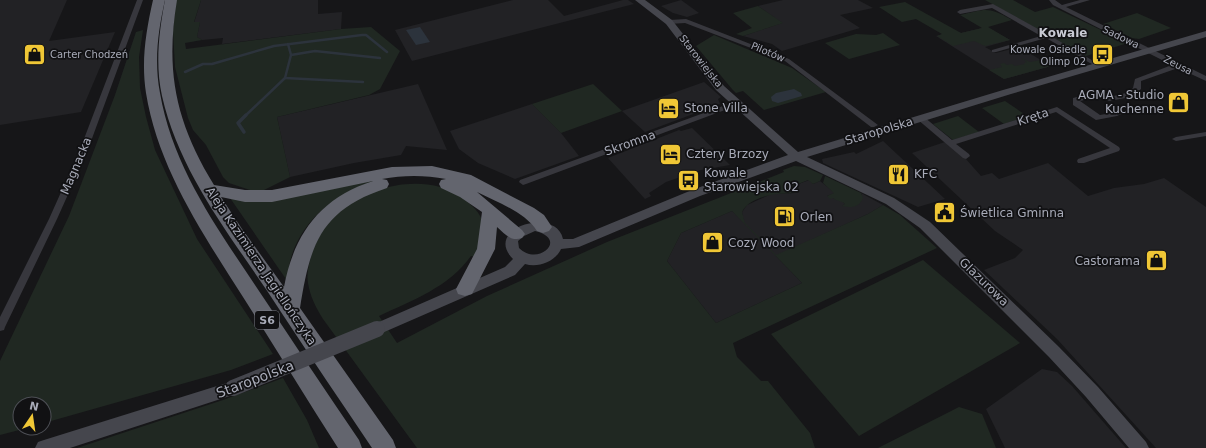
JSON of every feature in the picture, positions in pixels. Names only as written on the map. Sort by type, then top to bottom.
[{"type":"highway","name":"Aleja Kazimierza Jagiellończyka","points":[[159,0],[154,17],[149,55],[151,86],[156,114],[166,146],[193,202],[212,234],[346,444]]},
{"type":"highway","name":"Aleja Kazimierza Jagiellończyka","points":[[172,0],[165,29],[165,68],[169,95],[176,120],[191,156],[209,190],[247,250],[385,448]]},
{"type":"highway","points":[[209,190],[245,196],[272,196],[392,172],[432,171],[464,179],[496,195],[538,219],[543,227]]},
{"type":"highway","points":[[290,310],[299,260],[308,238],[319,222],[330,210],[345,199],[362,190],[379,184],[413,179],[430,180],[454,186],[464,191],[516,234]]},
{"type":"highway","points":[[465,289],[486,248],[490,212]]},
{"type":"main road","name":"Starowiejska","points":[[639,0],[669,22],[707,73],[738,104],[797,156]]},
{"type":"main road","name":"Staropolska","points":[[558,244],[568,245],[582,241],[696,193],[797,156],[1007,92],[1206,34]]},
{"type":"main road","name":"Glazurowa","points":[[797,156],[890,201],[925,225],[1054,352],[1092,392],[1140,448]]},
{"type":"main road","points":[[528,227],[543,227],[554,233],[558,238],[558,244],[555,250],[544,258],[529,260],[522,258],[512,250],[512,239],[516,234],[528,227]]},
{"type":"main road","name":"Staropolska","points":[[44,448],[234,388],[308,358],[465,289],[510,271],[522,258]]},
{"type":"street","name":"Magnacka","points":[[0,327],[53,219],[83,152],[140,0]]},
{"type":"street","name":"Sadowa","points":[[1052,0],[1061,8],[1150,50]]},
{"type":"street","points":[[1061,8],[1087,0]]},
{"type":"street","points":[[960,12],[993,6],[1099,66]]},
{"type":"street","name":"Pilotów","points":[[669,22],[686,21],[787,60],[874,125]]},
{"type":"street","points":[[994,50],[1047,36]]},
{"type":"street","name":"Zeusa","points":[[1150,50],[1206,79]]},
{"type":"street","points":[[1117,114],[1099,118],[1076,103],[1076,100],[1092,94],[1103,95],[1109,99],[1128,95],[1137,89],[1137,80],[1179,65]]},
{"type":"street","name":"Skromna","points":[[523,182],[738,104]]},
{"type":"street","name":"Kręta","points":[[951,143],[1057,109],[1116,149],[1081,161]]},
{"type":"street","points":[[921,119],[966,156]]},
{"type":"street","points":[[1176,139],[1206,134]]},
{"type":"shaded area","points":[[0,0],[67,0],[49,41],[115,32],[81,112],[0,125]]},
{"type":"shaded area","points":[[176,0],[201,0],[194,22],[200,22],[197,37],[202,40],[185,43],[186,49],[341,29],[371,27],[400,51],[380,89],[369,95],[277,117],[290,177],[262,191],[250,190],[229,183],[223,177],[206,145],[193,130],[188,118],[175,67],[173,31]]},
{"type":"shaded area","points":[[201,0],[318,0],[318,14],[342,12],[341,29],[222,44],[223,38],[202,40],[197,37],[200,22],[194,23]]},
{"type":"shaded area","points":[[513,0],[548,0],[564,16],[623,0],[628,0],[634,4],[412,61],[395,30]]},
{"type":"shaded area","points":[[681,0],[699,13],[687,17],[673,13],[661,6]]},
{"type":"shaded area","points":[[783,0],[858,0],[873,8],[840,15],[860,28],[782,51],[772,44],[743,36],[782,23],[758,6]]},
{"type":"shaded area","points":[[985,0],[1013,0],[1035,12],[1053,7],[1128,43],[1086,56]]},
{"type":"shaded area","points":[[905,2],[961,33],[982,28],[960,15],[982,10],[997,12],[1012,20],[988,27],[1010,40],[985,46],[974,41],[953,46],[937,36],[942,34],[916,19],[902,22],[879,7]]},
{"type":"shaded area","points":[[758,6],[783,23],[743,36],[736,34],[752,28],[733,13]]},
{"type":"shaded area","points":[[1137,13],[1171,28],[1139,39],[1132,38],[1103,24]]},
{"type":"shaded area","points":[[420,27],[430,42],[416,45],[406,30]]},
{"type":"shaded area","points":[[987,27],[1010,40],[985,47],[996,53],[1019,47],[1051,66],[1004,79],[936,36],[956,31],[961,33]]},
{"type":"shaded area","points":[[143,30],[139,57],[140,88],[155,150],[197,239],[273,354],[231,370],[52,421],[52,396],[12,396],[12,432],[0,435],[0,361],[69,216],[115,95],[136,32]]},
{"type":"shaded area","points":[[883,33],[900,45],[849,59],[825,43],[856,34],[876,35]]},
{"type":"shaded area","points":[[714,35],[792,68],[826,92],[764,110],[743,91],[736,93],[696,46]]},
{"type":"shaded area","points":[[1021,58],[1030,62],[1041,60],[1051,66],[1004,79],[989,70],[1002,67],[1000,64],[1004,63],[1015,66],[1025,64],[1024,63],[1027,62]]},
{"type":"shaded area","points":[[704,82],[721,97],[718,99],[720,104],[645,132],[622,111]]},
{"type":"shaded area","points":[[418,84],[447,150],[406,146],[401,155],[354,163],[290,177],[277,117]]},
{"type":"shaded area","points":[[593,84],[622,111],[561,133],[532,104]]},
{"type":"shaded area","points":[[794,89],[801,93],[802,96],[778,103],[772,101],[771,97],[776,93]]},
{"type":"shaded area","points":[[1005,101],[1027,116],[1004,124],[982,108]]},
{"type":"shaded area","points":[[532,104],[561,133],[579,156],[515,179],[478,163],[459,149],[450,131]]},
{"type":"shaded area","points":[[958,116],[979,132],[953,140],[933,124]]},
{"type":"shaded area","points":[[692,128],[730,165],[701,170],[666,182],[649,193],[651,196],[645,199],[608,158],[679,130],[681,131]]},
{"type":"shaded area","points":[[883,141],[945,199],[918,207],[823,163],[822,159],[854,152],[856,154]]},
{"type":"shaded area","points":[[945,142],[965,158],[981,176],[992,173],[999,179],[1048,163],[1088,196],[1114,188],[1144,184],[1164,178],[1206,207],[1206,448],[1156,448],[1057,339],[984,270],[1015,258],[1023,250],[995,231],[912,153]]},
{"type":"shaded area","points":[[794,166],[805,167],[823,175],[820,181],[813,184],[808,180],[791,187],[797,193],[766,196],[746,206],[742,212],[745,223],[776,255],[868,214],[883,205],[900,215],[937,248],[733,343],[737,357],[761,381],[768,381],[810,433],[815,448],[417,448],[323,319],[310,293],[308,270],[313,250],[328,223],[340,210],[353,201],[384,188],[417,184],[433,185],[448,190],[463,198],[473,207],[480,215],[482,223],[481,238],[475,257],[471,256],[452,276],[430,292],[379,316],[397,343],[487,296],[607,242],[784,172],[783,170]],"holes":[[[732,211],[802,283],[716,323],[667,261],[681,233]]]},
{"type":"shaded area","points":[[825,176],[861,193],[863,198],[859,204],[849,207],[842,206],[845,204],[833,198],[830,199],[827,196],[834,193],[823,183]]},
{"type":"shaded area","points":[[378,180],[349,192],[324,209],[313,219],[303,232],[296,245],[290,261],[288,282],[228,195]]},
{"type":"shaded area","points":[[809,180],[813,184],[820,181],[835,193],[827,196],[842,201],[845,204],[842,206],[862,195],[861,193],[883,205],[868,214],[776,256],[802,283],[716,323],[667,261],[681,233],[732,211],[744,222],[742,212],[747,205],[771,194],[796,193],[791,187]]},
{"type":"shaded area","points":[[923,260],[1020,343],[859,436],[771,334]]},
{"type":"shaded area","points":[[1042,369],[1057,372],[1072,386],[1126,448],[1005,448],[986,409]]},
{"type":"shaded area","points":[[283,378],[307,420],[319,448],[77,448],[223,400]]},
{"type":"shaded area","points":[[959,407],[982,414],[996,448],[878,448]]},
{"type":"waterway","points":[[288,44],[366,35],[387,52]]},
{"type":"waterway","points":[[185,72],[203,64],[212,64],[274,46],[288,44]]},
{"type":"waterway","points":[[288,44],[291,55]]},
{"type":"waterway","points":[[291,55],[315,51],[380,58]]},
{"type":"waterway","points":[[285,78],[291,55]]},
{"type":"waterway","points":[[245,116],[285,78]]},
{"type":"waterway","points":[[285,78],[363,82]]},
{"type":"waterway","points":[[244,132],[238,123],[245,116]]},
{"type":"place","name":"Carter Chodzeń","points":[[34,54]]},
{"type":"place","name":"Kowale Osiedle Olimp 02","points":[[1102,55]]},
{"type":"place","name":"AGMA - Studio Kuchenne","points":[[1179,102]]},
{"type":"place","name":"Stone Villa","points":[[668,108]]},
{"type":"place","name":"Cztery Brzozy","points":[[671,154]]},
{"type":"place","name":"KFC","points":[[898,174]]},
{"type":"place","name":"Kowale Starowiejska 02","points":[[689,180]]},
{"type":"place","name":"Świetlica Gminna","points":[[945,213]]},
{"type":"place","name":"Orlen","points":[[784,217]]},
{"type":"place","name":"Cozy Wood","points":[[713,243]]},
{"type":"place","name":"Castorama","points":[[1156,261]]},
{"type":"district","name":"Kowale","points":[[1063,33]]}]
